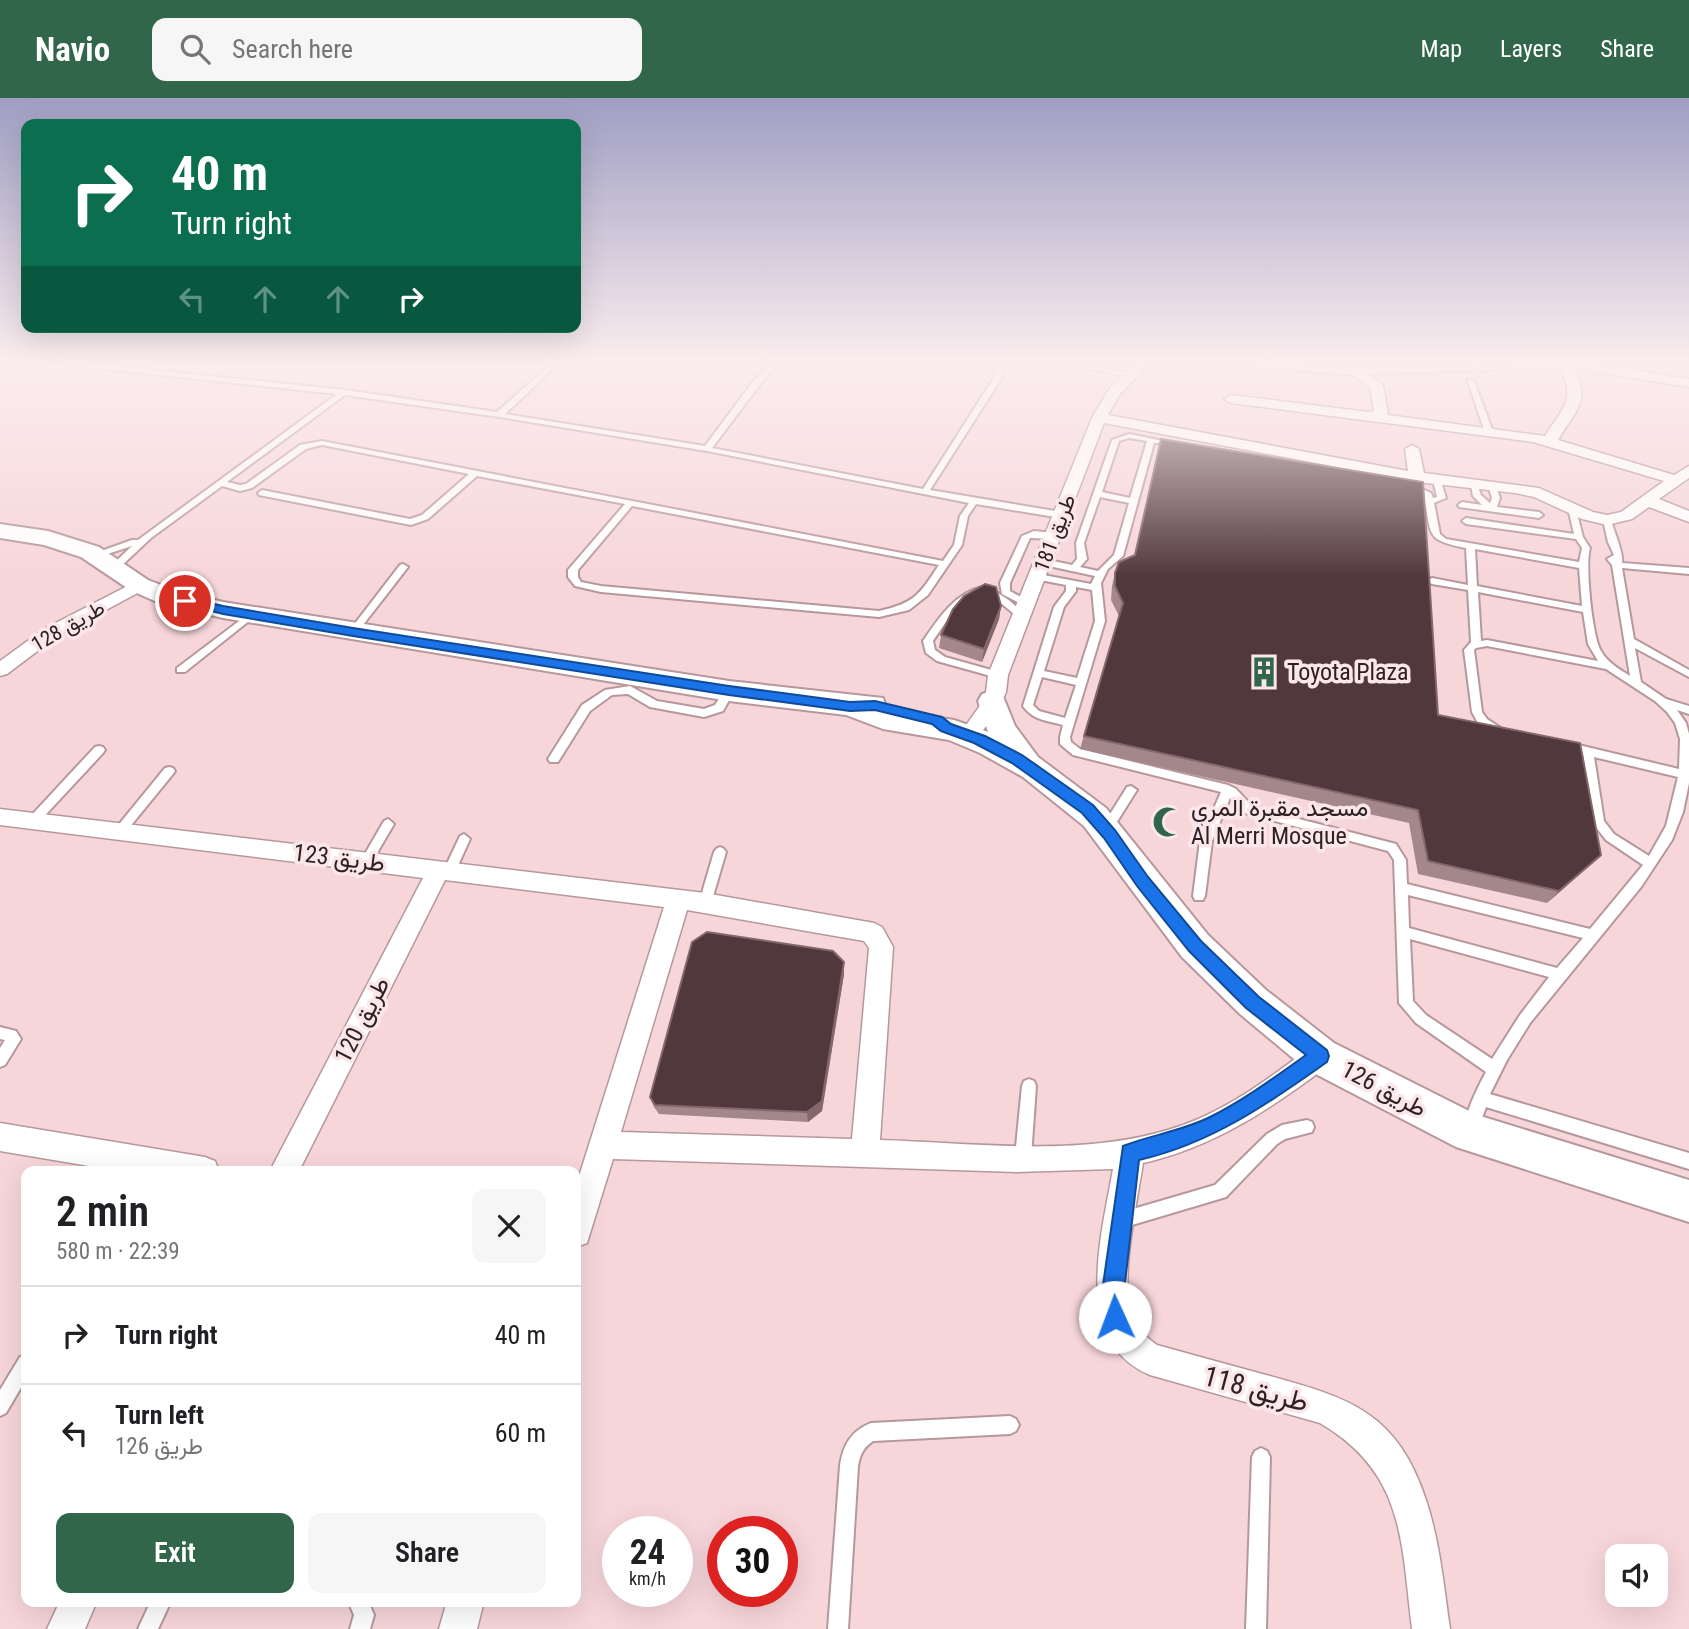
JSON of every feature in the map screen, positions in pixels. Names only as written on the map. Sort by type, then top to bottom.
[{"type":"street","name":"طريق 181","points":[[964,713],[1025,610],[1093,434]]},
{"type":"street","points":[[1171,434],[1410,481],[1473,483],[1539,494],[1607,520],[1621,518],[1682,476]]},
{"type":"street","points":[[1506,434],[1550,441],[1682,476]]},
{"type":"street","points":[[1550,441],[1554,434]]},
{"type":"street","points":[[1410,481],[1412,449]]},
{"type":"street","points":[[1647,500],[1689,517]]},
{"type":"street","name":"طريق 126","points":[[0,531],[48,538],[105,561],[139,585],[166,596],[251,615],[729,691],[850,706],[883,719],[924,727],[964,713],[1087,809],[1107,830],[1143,881],[1195,946],[1252,1002],[1320,1056],[1470,1133],[1689,1201]]},
{"type":"street","name":"طريق 128","points":[[0,670],[50,634],[139,585]]},
{"type":"street","name":"طريق 123","points":[[0,817],[705,903],[859,928],[873,934],[881,947],[865,1153]]},
{"type":"street","name":"طريق 120","points":[[287,1166],[444,871]]},
{"type":"street","points":[[581,1215],[678,900]]},
{"type":"street","points":[[602,1145],[1066,1158],[1130,1153],[1160,1146],[1215,1125],[1262,1098],[1320,1056]]},
{"type":"street","points":[[0,1138],[142,1166]]},
{"type":"street","name":"طريق 118","points":[[1130,1153],[1113,1304],[1121,1330],[1139,1351],[1162,1363],[1327,1408],[1357,1425],[1385,1452],[1400,1478],[1411,1506],[1431,1629]]},
{"type":"street","points":[[66,1629],[76,1607]]},
{"type":"street","points":[[458,1629],[464,1607]]},
{"type":"lane","points":[[105,561],[148,536],[289,434]]},
{"type":"lane","points":[[618,434],[974,501],[1058,525]]},
{"type":"lane","points":[[707,449],[718,434]]},
{"type":"lane","points":[[925,492],[962,434]]},
{"type":"lane","points":[[1074,569],[1082,559],[1080,543],[1116,440],[1125,436],[1173,444]]},
{"type":"lane","points":[[284,438],[476,472],[946,564]]},
{"type":"lane","points":[[1151,440],[1118,556],[1100,573],[1095,588],[1100,621],[1064,741],[1072,750],[1228,790],[1249,810],[1392,847],[1399,855],[1406,1003],[1415,1014],[1494,1069]]},
{"type":"lane","points":[[220,483],[237,488],[249,486],[303,447],[314,443]]},
{"type":"lane","points":[[262,493],[411,522],[425,517],[476,472]]},
{"type":"lane","points":[[1430,501],[1442,498],[1437,480]]},
{"type":"lane","points":[[1410,481],[1428,495],[1439,538],[1449,544],[1583,562]]},
{"type":"lane","points":[[1473,483],[1477,496],[1492,509],[1498,526]]},
{"type":"lane","points":[[1492,485],[1496,498],[1492,509]]},
{"type":"lane","points":[[1097,494],[1133,500]]},
{"type":"lane","points":[[631,502],[578,562],[573,577],[578,584],[601,589],[879,614],[894,613],[916,602],[958,545],[964,516],[974,501]]},
{"type":"lane","points":[[1462,505],[1539,515]]},
{"type":"lane","points":[[1470,1133],[1480,1098],[1519,1028],[1662,849],[1683,789],[1683,722],[1661,701],[1611,667],[1595,651],[1583,562],[1576,547],[1579,537],[1572,508]]},
{"type":"lane","points":[[1607,520],[1612,542],[1609,553],[1617,565],[1636,682]]},
{"type":"lane","points":[[1466,521],[1579,537]]},
{"type":"lane","points":[[1025,610],[1005,592],[1005,583],[1026,536],[1039,534],[1058,525]]},
{"type":"lane","points":[[105,561],[148,536]]},
{"type":"lane","points":[[1470,548],[1476,643]]},
{"type":"lane","points":[[1617,565],[1689,571]]},
{"type":"lane","points":[[353,632],[403,567]]},
{"type":"lane","points":[[1041,570],[1074,569],[1100,573]]},
{"type":"lane","points":[[1041,570],[1071,583],[1095,588]]},
{"type":"lane","points":[[1432,581],[1590,610]]},
{"type":"lane","points":[[1070,723],[1039,716],[1029,709],[1059,607],[1071,591],[1071,583]]},
{"type":"lane","points":[[964,713],[942,659],[930,651],[928,641],[956,603],[979,591],[992,592],[1025,610]]},
{"type":"lane","points":[[181,670],[251,615]]},
{"type":"lane","points":[[1629,640],[1689,674]]},
{"type":"lane","points":[[1515,734],[1495,730],[1479,717],[1469,650],[1476,643],[1611,667]]},
{"type":"lane","points":[[1039,673],[1082,683]]},
{"type":"lane","points":[[554,759],[586,708],[609,692],[630,690],[654,704],[704,713],[719,708],[729,691]]},
{"type":"lane","points":[[1661,701],[1689,710]]},
{"type":"lane","points":[[1552,743],[1684,774]]},
{"type":"lane","points":[[33,821],[99,750]]},
{"type":"lane","points":[[1588,751],[1598,822],[1610,837],[1650,863]]},
{"type":"lane","points":[[120,831],[169,771]]},
{"type":"lane","points":[[1107,830],[1131,790]]},
{"type":"lane","points":[[1199,897],[1206,841],[1228,790]]},
{"type":"lane","points":[[366,862],[388,824]]},
{"type":"lane","points":[[444,871],[464,839]]},
{"type":"lane","points":[[705,903],[720,852]]},
{"type":"lane","points":[[1401,888],[1593,935]]},
{"type":"lane","points":[[1402,932],[1562,975]]},
{"type":"lane","points":[[0,1033],[12,1035],[14,1039],[0,1060]]},
{"type":"lane","points":[[1024,1157],[1029,1086]]},
{"type":"lane","points":[[1480,1098],[1689,1161]]},
{"type":"lane","points":[[1122,1220],[1220,1191],[1272,1139],[1282,1132],[1307,1127]]},
{"type":"lane","points":[[0,1408],[21,1372]]},
{"type":"lane","points":[[838,1629],[850,1454],[857,1442],[872,1432],[1010,1425]]},
{"type":"lane","points":[[1256,1629],[1261,1457]]},
{"type":"lane","points":[[148,1629],[158,1607]]},
{"type":"lane","points":[[360,1629],[364,1615],[361,1607]]},
{"type":"building","name":"Toyota Plaza","points":[[1161,439],[1423,482],[1438,715],[1580,743],[1601,855],[1559,891],[1428,861],[1418,810],[1084,736],[1123,603],[1115,586],[1115,573],[1119,562],[1135,555]]},
{"type":"building","points":[[985,584],[996,587],[1001,606],[984,649],[941,635],[953,609],[964,596]]},
{"type":"building","points":[[707,932],[833,951],[844,962],[822,1101],[807,1112],[655,1105],[650,1097],[692,942]]},
{"type":"place","name":"Toyota Plaza","points":[[1264,672]]},
{"type":"place","name":"مسجد مقبرة المري Al Merri Mosque","points":[[1168,822]]},
{"type":"route","points":[[185,601],[353,632],[729,691],[850,706],[875,705],[917,714],[1017,759],[1087,809],[1110,834],[1175,924],[1195,946],[1252,1002],[1320,1056],[1262,1098],[1215,1125],[1160,1146],[1130,1153],[1113,1292],[1115,1317]]}]
